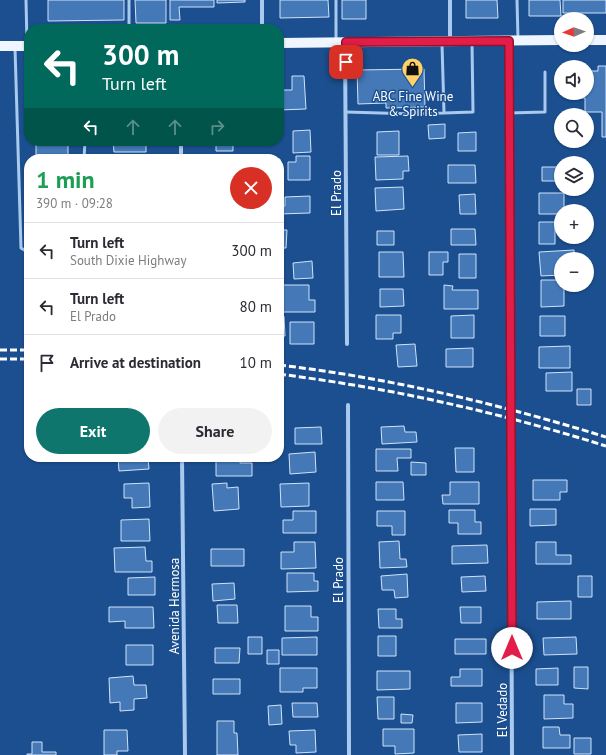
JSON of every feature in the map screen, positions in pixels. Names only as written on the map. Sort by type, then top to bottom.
[{"type":"main road","points":[[284,43],[554,40]]},
{"type":"main road","points":[[594,40],[606,40]]},
{"type":"main road","points":[[0,46],[24,46]]},
{"type":"street","points":[[262,0],[262,24]]},
{"type":"street","points":[[446,41],[450,0]]},
{"type":"street","name":"El Vedado","points":[[512,755],[509,113],[513,41]]},
{"type":"street","name":"El Prado","points":[[341,42],[346,112],[346,344]]},
{"type":"street","name":"El Prado","points":[[348,405],[349,755]]},
{"type":"street","name":"Avenida Hermosa","points":[[182,462],[185,755]]},
{"type":"lane","points":[[26,0],[27,24]]},
{"type":"lane","points":[[129,0],[129,24]]},
{"type":"lane","points":[[336,0],[341,42]]},
{"type":"lane","points":[[513,41],[517,0]]},
{"type":"lane","points":[[444,113],[446,41]]},
{"type":"lane","points":[[346,112],[414,114],[473,112],[472,41]]},
{"type":"lane","points":[[15,46],[21,248],[24,250]]},
{"type":"lane","points":[[509,113],[545,112],[545,72]]},
{"type":"building","points":[[48,0],[124,0],[124,20],[48,21]]},
{"type":"building","points":[[135,0],[166,0],[166,23],[136,23]]},
{"type":"building","points":[[170,0],[214,0],[214,7],[179,7],[180,20],[170,20]]},
{"type":"building","points":[[217,0],[245,0],[245,2],[217,3]]},
{"type":"building","points":[[280,0],[328,0],[329,17],[280,18]]},
{"type":"building","points":[[342,0],[366,0],[366,19],[342,19]]},
{"type":"building","points":[[466,0],[497,0],[498,18],[466,18]]},
{"type":"building","points":[[529,0],[560,0],[561,12],[554,12],[554,16],[529,16]]},
{"type":"building","points":[[563,0],[606,0],[606,13],[563,12]]},
{"type":"building","points":[[598,66],[606,66],[606,137],[602,137],[602,112],[594,112],[594,108],[585,108],[585,100],[594,100],[594,71],[598,71]]},
{"type":"building","points":[[424,69],[425,107],[386,108],[386,103],[358,104],[357,70]]},
{"type":"building","points":[[292,76],[304,76],[306,109],[284,110],[284,90],[292,90]]},
{"type":"building","points":[[445,124],[445,138],[429,139],[428,125]]},
{"type":"building","points":[[310,130],[311,152],[293,153],[293,131]]},
{"type":"building","points":[[399,131],[399,155],[377,155],[377,132]]},
{"type":"building","points":[[476,132],[476,151],[458,151],[458,133]]},
{"type":"building","points":[[36,146],[68,146],[68,154],[36,154]]},
{"type":"building","points":[[113,146],[146,146],[146,152],[114,152]]},
{"type":"building","points":[[216,146],[233,146],[233,151],[216,151]]},
{"type":"building","points":[[296,156],[310,156],[310,180],[288,180],[288,162],[296,162]]},
{"type":"building","points":[[408,156],[409,171],[403,171],[403,179],[376,180],[375,157]]},
{"type":"building","points":[[448,165],[475,165],[476,183],[448,183]]},
{"type":"building","points":[[542,167],[554,167],[554,181],[542,181]]},
{"type":"building","points":[[403,187],[404,209],[376,211],[375,188]]},
{"type":"building","points":[[539,193],[554,193],[554,196],[564,196],[564,204],[554,204],[554,214],[539,214]]},
{"type":"building","points":[[475,194],[476,214],[460,214],[459,195]]},
{"type":"building","points":[[310,196],[310,213],[284,214],[285,197]]},
{"type":"building","points":[[539,222],[554,222],[554,244],[539,244]]},
{"type":"building","points":[[451,229],[475,229],[476,245],[451,245]]},
{"type":"building","points":[[284,230],[287,230],[286,248],[284,248]]},
{"type":"building","points":[[377,231],[394,231],[394,245],[377,245]]},
{"type":"building","points":[[574,250],[574,252],[554,252],[554,275],[541,276],[539,252]]},
{"type":"building","points":[[379,252],[403,252],[404,277],[379,277]]},
{"type":"building","points":[[429,252],[448,252],[448,262],[443,262],[443,275],[429,275]]},
{"type":"building","points":[[459,254],[476,254],[476,278],[459,278]]},
{"type":"building","points":[[312,261],[313,278],[294,279],[293,263]]},
{"type":"building","points":[[541,280],[554,280],[554,292],[564,292],[564,306],[541,307]]},
{"type":"building","points":[[284,285],[309,285],[309,300],[315,300],[315,312],[284,312]]},
{"type":"building","points":[[444,285],[453,286],[452,290],[478,290],[478,309],[444,309]]},
{"type":"building","points":[[380,289],[403,289],[404,306],[380,307]]},
{"type":"building","points":[[376,315],[401,315],[401,333],[393,333],[393,339],[376,339]]},
{"type":"building","points":[[474,315],[474,338],[451,338],[451,316]]},
{"type":"building","points":[[540,316],[565,316],[565,336],[540,336]]},
{"type":"building","points":[[290,322],[314,322],[314,344],[290,344]]},
{"type":"building","points":[[415,344],[417,366],[398,367],[396,345]]},
{"type":"building","points":[[570,346],[570,368],[539,368],[539,347]]},
{"type":"building","points":[[473,348],[473,367],[446,367],[446,349]]},
{"type":"building","points":[[572,372],[572,391],[546,391],[546,373]]},
{"type":"building","points":[[577,389],[591,389],[591,405],[577,405]]},
{"type":"building","points":[[404,426],[405,432],[416,432],[417,442],[382,444],[381,427]]},
{"type":"building","points":[[321,427],[322,444],[295,444],[295,428]]},
{"type":"building","points":[[455,448],[474,448],[474,472],[456,472]]},
{"type":"building","points":[[376,449],[411,449],[411,458],[397,458],[398,471],[376,471]]},
{"type":"building","points":[[315,452],[316,472],[290,474],[289,454]]},
{"type":"building","points":[[118,462],[148,462],[149,469],[119,471]]},
{"type":"building","points":[[216,462],[252,463],[252,476],[216,476]]},
{"type":"building","points":[[411,462],[426,463],[426,475],[411,475]]},
{"type":"building","points":[[533,480],[567,480],[567,492],[560,492],[560,500],[533,500]]},
{"type":"building","points":[[376,482],[403,482],[404,500],[376,500]]},
{"type":"building","points":[[450,482],[479,482],[479,504],[443,504],[442,495],[450,495]]},
{"type":"building","points":[[149,483],[150,507],[132,508],[132,498],[124,498],[124,484]]},
{"type":"building","points":[[227,483],[227,488],[238,487],[239,509],[214,511],[212,484]]},
{"type":"building","points":[[309,483],[309,506],[281,507],[280,484]]},
{"type":"building","points":[[530,509],[556,509],[556,525],[530,526]]},
{"type":"building","points":[[449,510],[475,510],[475,522],[481,522],[481,534],[458,534],[458,523],[449,523]]},
{"type":"building","points":[[293,511],[316,511],[316,533],[283,533],[283,520],[293,520]]},
{"type":"building","points":[[377,511],[405,511],[405,535],[392,535],[392,526],[377,526]]},
{"type":"building","points":[[149,519],[150,541],[121,541],[121,520]]},
{"type":"building","points":[[399,541],[400,559],[406,559],[407,567],[380,568],[379,542]]},
{"type":"building","points":[[294,542],[315,542],[316,568],[281,569],[281,552],[294,552]]},
{"type":"building","points":[[536,542],[556,542],[556,555],[571,555],[571,564],[536,564]]},
{"type":"building","points":[[487,545],[488,563],[452,564],[452,546]]},
{"type":"building","points":[[145,547],[146,561],[152,561],[152,572],[115,572],[114,548]]},
{"type":"building","points":[[211,549],[244,549],[244,566],[211,566]]},
{"type":"building","points":[[287,573],[314,573],[314,581],[318,581],[318,591],[287,592]]},
{"type":"building","points":[[407,574],[408,597],[395,598],[394,590],[382,590],[381,576]]},
{"type":"building","points":[[485,576],[486,591],[462,592],[461,577]]},
{"type":"building","points":[[578,576],[592,576],[592,597],[578,597]]},
{"type":"building","points":[[155,577],[155,595],[128,595],[128,578]]},
{"type":"building","points":[[234,583],[235,599],[213,601],[212,584]]},
{"type":"building","points":[[571,601],[571,619],[537,619],[537,602]]},
{"type":"building","points":[[217,605],[237,605],[238,623],[218,623]]},
{"type":"building","points":[[285,606],[311,606],[311,617],[318,617],[318,631],[285,631]]},
{"type":"building","points":[[109,607],[153,607],[154,628],[125,628],[125,621],[109,622]]},
{"type":"building","points":[[460,607],[481,607],[481,623],[461,623]]},
{"type":"building","points":[[378,609],[396,609],[396,619],[402,619],[402,628],[379,628]]},
{"type":"building","points":[[378,636],[396,636],[396,656],[378,656]]},
{"type":"building","points":[[248,637],[262,637],[262,654],[248,654]]},
{"type":"building","points":[[317,637],[317,655],[282,655],[282,638]]},
{"type":"building","points":[[576,637],[577,654],[544,655],[543,638]]},
{"type":"building","points":[[455,639],[486,639],[486,654],[455,654]]},
{"type":"building","points":[[126,645],[153,645],[153,665],[126,665]]},
{"type":"building","points":[[215,648],[240,648],[239,663],[215,663]]},
{"type":"building","points":[[267,650],[279,650],[279,664],[267,664]]},
{"type":"building","points":[[574,667],[588,667],[588,689],[574,688]]},
{"type":"building","points":[[280,668],[317,668],[317,688],[303,688],[303,692],[280,692]]},
{"type":"building","points":[[558,668],[558,685],[536,685],[536,669]]},
{"type":"building","points":[[460,669],[482,669],[482,686],[451,686],[451,677],[460,677]]},
{"type":"building","points":[[377,671],[410,671],[410,689],[377,690]]},
{"type":"building","points":[[133,676],[134,685],[146,685],[147,698],[134,699],[134,710],[120,711],[120,702],[110,703],[109,678]]},
{"type":"building","points":[[213,679],[240,679],[240,694],[213,694]]},
{"type":"building","points":[[544,695],[564,695],[564,704],[573,704],[573,718],[544,719]]},
{"type":"building","points":[[377,697],[394,697],[394,719],[378,719]]},
{"type":"building","points":[[292,703],[317,703],[318,717],[293,717]]},
{"type":"building","points":[[456,703],[482,703],[482,722],[456,723]]},
{"type":"building","points":[[281,705],[282,724],[269,725],[268,706]]},
{"type":"building","points":[[401,714],[413,715],[412,723],[401,723]]},
{"type":"building","points":[[217,721],[234,721],[234,733],[237,733],[238,755],[217,755]]},
{"type":"building","points":[[543,727],[559,727],[560,735],[570,735],[570,748],[543,748]]},
{"type":"building","points":[[383,729],[414,729],[414,753],[395,754],[395,746],[383,746]]},
{"type":"building","points":[[104,730],[127,730],[128,751],[117,751],[117,755],[104,755]]},
{"type":"building","points":[[315,730],[316,752],[296,753],[296,745],[290,745],[289,731]]},
{"type":"building","points":[[482,734],[482,752],[459,752],[458,735]]},
{"type":"building","points":[[574,738],[591,738],[591,754],[574,754]]},
{"type":"building","points":[[32,742],[42,742],[42,752],[56,752],[56,755],[27,755],[32,754]]},
{"type":"railway","points":[[0,350],[24,350]]},
{"type":"railway","points":[[0,359],[24,359]]},
{"type":"railway","points":[[284,366],[362,377],[485,403],[606,437]]},
{"type":"railway","points":[[284,375],[324,380],[437,401],[477,410],[606,446]]},
{"type":"place","name":"ABC Fine Wine & Spirits","points":[[413,88]]},
{"type":"route","points":[[346,62],[346,42],[509,41],[512,648]]}]
